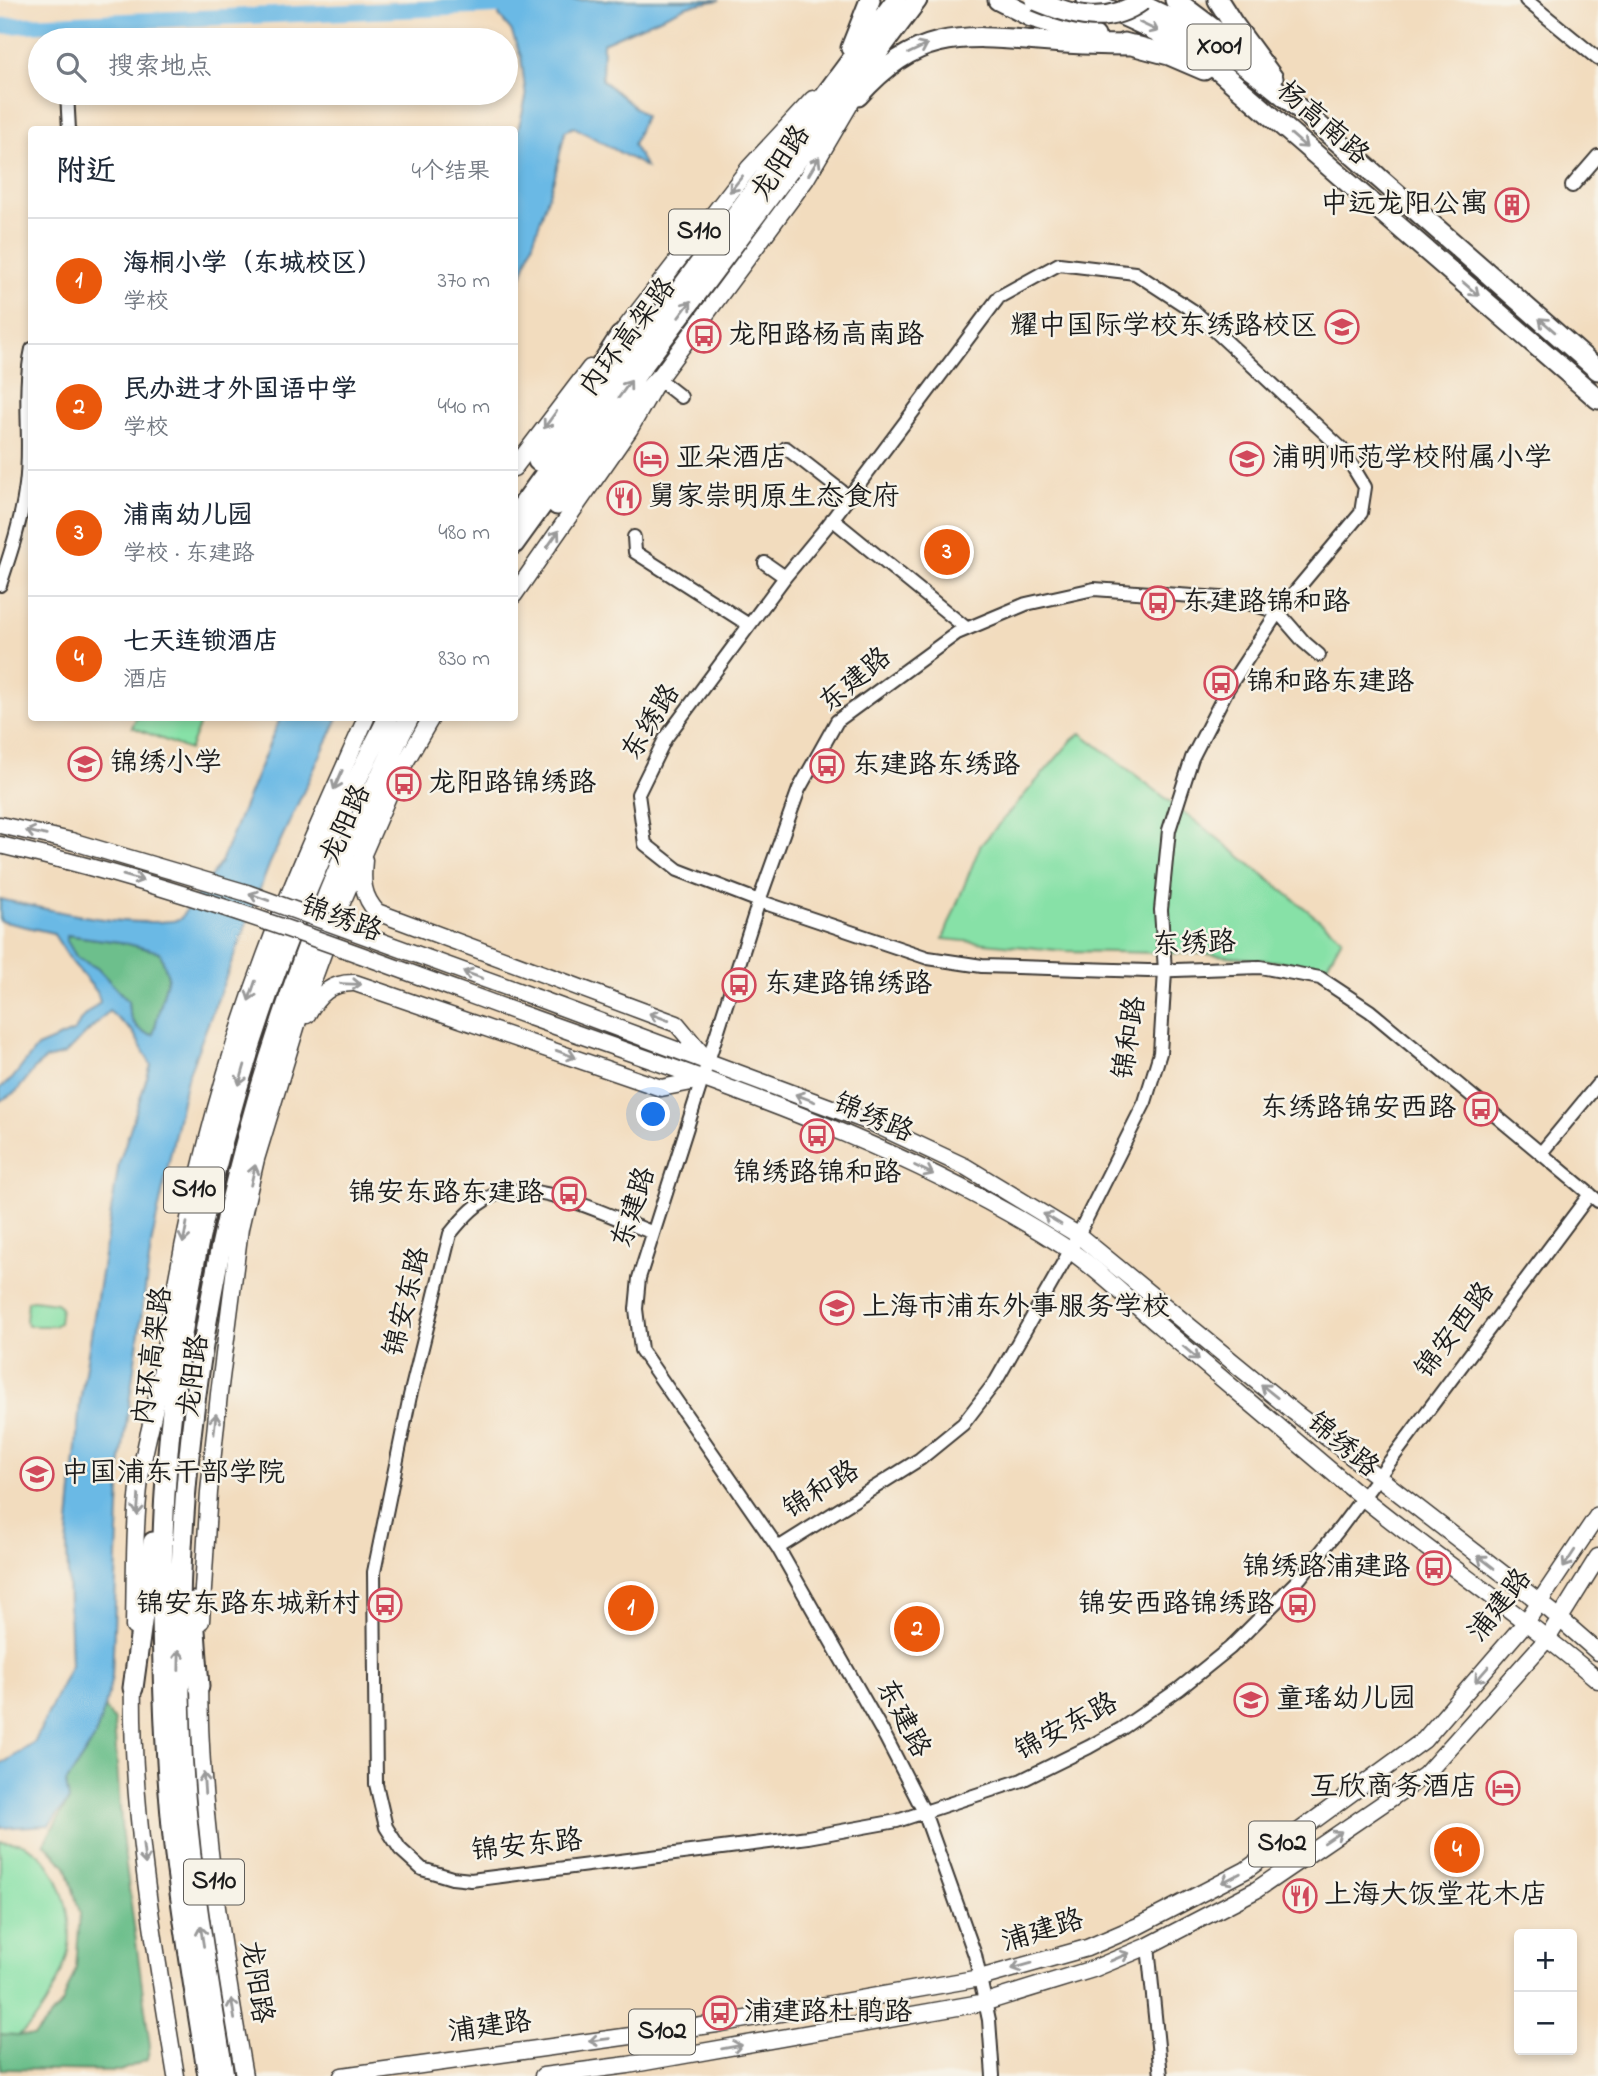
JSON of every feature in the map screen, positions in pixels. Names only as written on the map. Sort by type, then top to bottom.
[{"type":"highway","points":[[841,65],[854,42],[870,0]]},
{"type":"highway","name":"内环高架路","points":[[518,538],[638,359],[896,0]]},
{"type":"highway","name":"内环高架路","points":[[518,512],[920,0]]},
{"type":"highway","points":[[998,0],[1056,26],[1189,63],[1247,96]]},
{"type":"highway","points":[[1035,0],[1076,15],[1098,17],[1116,15],[1143,0]]},
{"type":"highway","name":"杨高南路","points":[[1087,0],[1165,34],[1195,52],[1598,399]]},
{"type":"highway","name":"杨高南路","points":[[1130,0],[1173,19],[1204,37],[1299,108],[1598,370]]},
{"type":"highway","points":[[1175,0],[1227,37],[1299,108]]},
{"type":"highway","points":[[1219,0],[1251,50],[1299,108]]},
{"type":"highway","points":[[848,107],[883,71],[900,58],[916,49],[949,38],[988,37],[1134,46]]},
{"type":"highway","points":[[518,489],[584,394],[620,336]]},
{"type":"highway","points":[[518,558],[620,422],[658,379]]},
{"type":"highway","name":"内环高架路","points":[[208,2076],[176,1862],[173,1729],[162,1583],[165,1495],[182,1342],[204,1219],[247,1059],[306,894],[333,830],[387,721]]},
{"type":"highway","name":"内环高架路","points":[[223,2076],[173,1729],[185,1497],[198,1372],[214,1276],[241,1155],[286,1005],[351,839],[408,721]]},
{"type":"highway","points":[[199,1687],[194,1640],[192,1543],[214,1276]]},
{"type":"highway","points":[[133,1688],[154,1533],[172,1427]]},
{"type":"main road","name":"龙阳路","points":[[518,463],[574,387],[620,336],[749,168],[841,65],[890,0]]},
{"type":"main road","name":"龙阳路","points":[[518,589],[629,430],[658,379],[800,189],[848,107],[920,0]]},
{"type":"main road","name":"龙阳路","points":[[176,2076],[145,1858],[136,1768],[133,1688],[139,1482],[158,1393],[188,1216],[224,1077],[291,888],[365,721]]},
{"type":"main road","name":"龙阳路","points":[[244,2076],[210,1845],[199,1687],[205,1542],[219,1394],[240,1228],[275,1092],[314,974],[366,845],[400,770],[429,721]]},
{"type":"main road","name":"锦绣路","points":[[0,825],[71,841],[247,893],[872,1123],[965,1167],[1078,1235],[1294,1412],[1541,1603],[1598,1652]]},
{"type":"main road","name":"锦绣路","points":[[0,845],[67,861],[241,912],[863,1141],[974,1195],[1070,1251],[1363,1497],[1598,1680]]},
{"type":"main road","points":[[366,845],[363,888],[377,912],[677,1024],[708,1061]]},
{"type":"main road","points":[[275,1092],[313,1003],[328,988],[347,983],[362,985],[415,1002],[661,1088],[702,1080]]},
{"type":"main road","name":"浦建路","points":[[342,2076],[717,2024],[980,1978],[1087,1948],[1138,1926],[1246,1870],[1424,1740],[1541,1603],[1598,1515]]},
{"type":"main road","name":"浦建路","points":[[543,2076],[628,2065],[986,2002],[1093,1969],[1148,1946],[1256,1890],[1425,1775],[1548,1639],[1598,1558]]},
{"type":"street","points":[[1526,0],[1598,59]]},
{"type":"street","points":[[68,105],[69,126]]},
{"type":"street","points":[[1572,186],[1598,156]]},
{"type":"street","name":"东绣路","points":[[1365,487],[1342,449],[1195,312],[1135,273],[1059,264],[999,297],[665,738],[638,794],[645,844],[678,870],[759,901],[928,958],[982,966],[1165,971],[1260,967],[1320,978],[1370,1011],[1594,1198]]},
{"type":"street","points":[[658,379],[681,397]]},
{"type":"street","points":[[0,585],[16,539],[26,484],[28,388]]},
{"type":"street","points":[[786,448],[849,497]]},
{"type":"street","name":"锦和路","points":[[778,1548],[920,1459],[962,1424],[996,1381],[1070,1251],[1145,1102],[1160,1053],[1165,971],[1161,910],[1169,830],[1192,758],[1228,688],[1278,612],[1361,513],[1365,487]]},
{"type":"street","points":[[832,519],[966,628]]},
{"type":"street","points":[[634,537],[635,552],[749,625]]},
{"type":"street","points":[[765,563],[785,577]]},
{"type":"street","name":"东建路","points":[[992,2076],[992,2042],[980,1978],[966,1928],[924,1812],[886,1738],[778,1548],[640,1350],[636,1309],[639,1278],[651,1232],[759,901],[799,789],[837,721],[966,628],[1026,604],[1094,589],[1235,599],[1278,612]]},
{"type":"street","points":[[1278,612],[1319,655]]},
{"type":"street","points":[[1541,1153],[1598,1084]]},
{"type":"street","name":"锦安东路","points":[[651,1232],[535,1190],[499,1193],[463,1218],[450,1234],[410,1396],[374,1572],[376,1784],[386,1827],[400,1849],[422,1870],[471,1880],[808,1837],[897,1821],[987,1793],[1056,1765],[1121,1729],[1179,1689],[1230,1648],[1278,1602],[1363,1497]]},
{"type":"street","name":"锦安西路","points":[[1363,1497],[1594,1198]]},
{"type":"street","points":[[1148,1946],[1161,2076]]},
{"type":"green space","points":[[135,721],[201,721],[189,750],[132,727]]},
{"type":"green space","points":[[1081,733],[1342,938],[1326,967],[1207,954],[1066,951],[943,939],[980,846]]},
{"type":"green space","points":[[66,935],[120,942],[160,952],[168,976],[153,1036],[138,1028],[131,1018],[128,1001],[97,968],[77,958],[66,941]]},
{"type":"green space","points":[[28,1301],[56,1303],[61,1307],[59,1323],[54,1326],[28,1326]]},
{"type":"green space","points":[[105,1707],[114,1721],[122,1836],[150,2046],[147,2060],[120,2071],[0,2069],[0,2034],[34,2036],[62,2004],[76,1968],[80,1913],[66,1866],[44,1843],[69,1800],[66,1783],[94,1739]]},
{"type":"green space","points":[[0,1841],[22,1844],[34,1850],[44,1860],[60,1887],[69,1917],[70,1932],[66,1958],[45,2005],[24,2031],[12,2038],[0,2038]]},
{"type":"water","points":[[502,0],[720,0],[687,6],[603,43],[602,80],[645,116],[633,145],[646,167],[574,127],[565,131],[555,176],[518,288],[518,130],[526,98],[518,49],[518,28],[509,28],[499,16]]},
{"type":"water","points":[[279,721],[337,721],[270,863],[187,1078],[152,1240],[121,1461],[112,1676],[105,1707],[94,1739],[66,1783],[69,1800],[49,1825],[0,1828],[0,1765],[34,1743],[71,1665],[67,1546],[80,1402],[119,1163],[151,1065],[133,1032],[109,1011],[65,1054],[46,1059],[17,1091],[0,1101],[0,1088],[12,1079],[37,1047],[75,1031],[81,1019],[100,1002],[97,992],[71,961],[53,933],[0,921],[0,899],[113,920],[179,920],[221,862]],"holes":[[[67,935],[120,942],[160,952],[168,976],[153,1035],[137,1027],[129,1013],[128,1001],[97,968],[77,958],[67,941]]]},
{"type":"waterway","points":[[0,26],[522,5]]},
{"type":"place","name":"中远龙阳公寓","points":[[1512,205]]},
{"type":"place","name":"耀中国际学校东绣路校区","points":[[1342,327]]},
{"type":"place","name":"龙阳路杨高南路","points":[[704,336]]},
{"type":"place","name":"亚朵酒店","points":[[651,459]]},
{"type":"place","name":"浦明师范学校附属小学","points":[[1247,459]]},
{"type":"place","name":"舅家崇明原生态食府","points":[[624,498]]},
{"type":"place","name":"浦南幼儿园","points":[[947,552]]},
{"type":"place","name":"东建路锦和路","points":[[1158,603]]},
{"type":"place","name":"锦和路东建路","points":[[1221,683]]},
{"type":"place","name":"锦绣小学","points":[[85,764]]},
{"type":"place","name":"东建路东绣路","points":[[827,766]]},
{"type":"place","name":"龙阳路锦绣路","points":[[404,784]]},
{"type":"place","name":"东建路锦绣路","points":[[739,985]]},
{"type":"place","name":"东绣路锦安西路","points":[[1481,1109]]},
{"type":"place","name":"锦绣路锦和路","points":[[817,1136]]},
{"type":"place","name":"锦安东路东建路","points":[[569,1194]]},
{"type":"place","name":"上海市浦东外事服务学校","points":[[837,1308]]},
{"type":"place","name":"中国浦东干部学院","points":[[37,1474]]},
{"type":"place","name":"锦绣路浦建路","points":[[1434,1568]]},
{"type":"place","name":"锦安东路东城新村","points":[[385,1605]]},
{"type":"place","name":"锦安西路锦绣路","points":[[1298,1605]]},
{"type":"place","name":"海桐小学（东城校区）","points":[[631,1608]]},
{"type":"place","name":"民办进才外国语中学","points":[[917,1629]]},
{"type":"place","name":"童瑶幼儿园","points":[[1251,1700]]},
{"type":"place","name":"互欣商务酒店","points":[[1503,1788]]},
{"type":"place","name":"七天连锁酒店","points":[[1457,1850]]},
{"type":"place","name":"上海大饭堂花木店","points":[[1300,1896]]},
{"type":"place","name":"浦建路杜鹃路","points":[[720,2013]]}]
